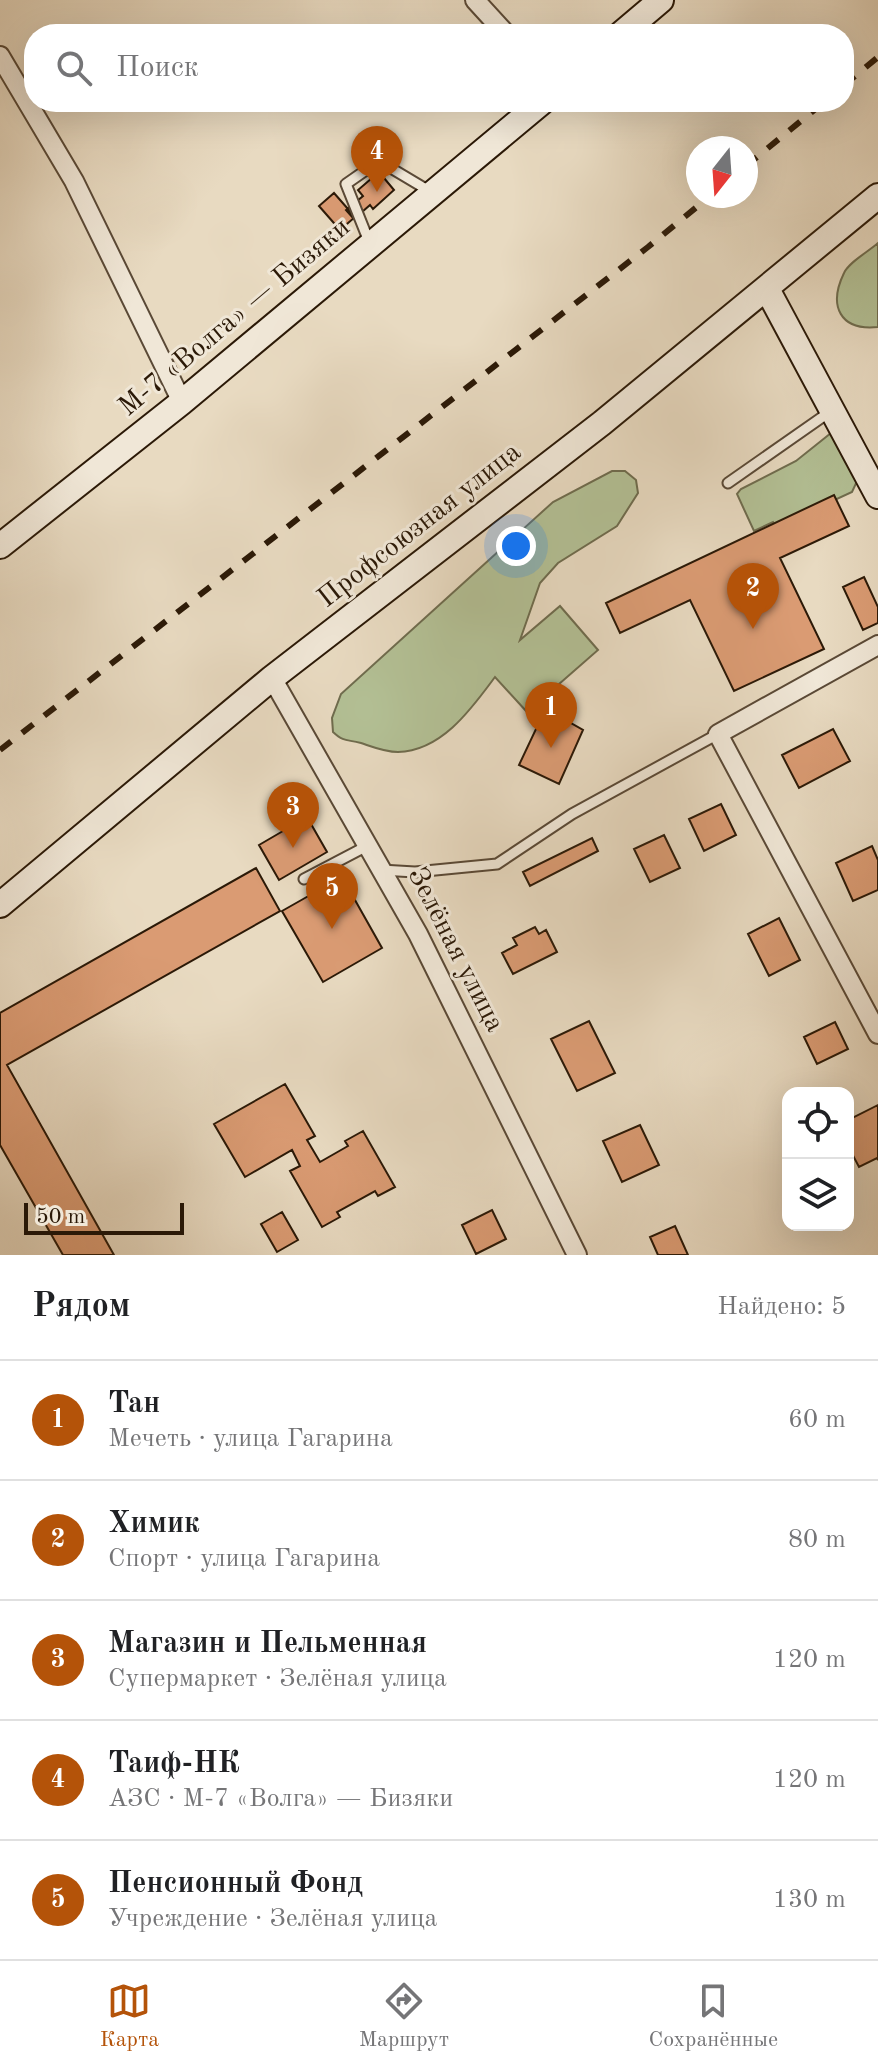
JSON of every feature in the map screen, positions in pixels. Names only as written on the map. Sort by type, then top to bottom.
[{"type":"main road","points":[[633,24],[661,0]]},
{"type":"main road","name":"М-7 «Волга» — Бизяки","points":[[0,546],[182,402],[530,112]]},
{"type":"main road","name":"Профсоюзная улица","points":[[0,905],[272,678],[577,442],[878,196]]},
{"type":"main road","points":[[767,289],[878,496]]},
{"type":"street","points":[[475,0],[497,24]]},
{"type":"street","points":[[0,56],[24,97]]},
{"type":"street","points":[[33,112],[74,181],[182,402]]},
{"type":"street","points":[[878,645],[718,734],[878,1034]]},
{"type":"street","name":"Зелёная улица","points":[[272,678],[418,934],[577,1255]]},
{"type":"lane","points":[[370,245],[346,184],[379,161],[434,193]]},
{"type":"lane","points":[[728,483],[831,411]]},
{"type":"lane","points":[[381,870],[415,872],[497,864],[572,814],[718,734]]},
{"type":"lane","points":[[304,879],[367,846]]},
{"type":"green space","points":[[878,243],[878,327],[854,325],[846,320],[838,306],[839,285],[850,265]]},
{"type":"green space","points":[[831,433],[858,479],[852,492],[776,527],[773,522],[754,531],[737,494],[741,489],[796,461]]},
{"type":"green space","points":[[612,471],[625,471],[636,480],[638,493],[617,526],[558,563],[540,583],[520,640],[560,606],[598,650],[527,712],[495,677],[454,726],[442,736],[414,750],[384,750],[343,739],[333,732],[332,718],[341,694],[553,502]]},
{"type":"building","points":[[379,172],[394,190],[373,209],[370,205],[354,219],[346,210],[363,196],[358,190]]},
{"type":"building","points":[[334,193],[355,217],[340,230],[319,206]]},
{"type":"building","points":[[834,495],[849,526],[780,558],[824,649],[734,691],[690,600],[620,633],[606,603]]},
{"type":"building","points":[[864,577],[878,607],[878,623],[863,630],[843,587]]},
{"type":"building","points":[[544,712],[557,718],[560,712],[573,718],[571,723],[583,730],[559,784],[519,765]]},
{"type":"building","points":[[833,729],[850,761],[799,788],[782,755]]},
{"type":"building","points":[[721,804],[736,835],[704,851],[689,819]]},
{"type":"building","points":[[307,817],[327,852],[279,880],[259,845]]},
{"type":"building","points":[[664,835],[680,868],[650,882],[634,849]]},
{"type":"building","points":[[592,838],[598,851],[530,886],[523,872]]},
{"type":"building","points":[[872,846],[878,860],[878,890],[853,901],[836,863]]},
{"type":"building","points":[[256,868],[280,911],[7,1065],[114,1255],[63,1255],[0,1145],[0,1013]]},
{"type":"building","points":[[342,877],[382,948],[323,982],[282,911]]},
{"type":"building","points":[[779,918],[800,960],[769,976],[748,934]]},
{"type":"building","points":[[535,927],[539,934],[546,930],[557,952],[513,974],[502,953],[517,945],[513,938]]},
{"type":"building","points":[[589,1021],[615,1073],[577,1091],[551,1039]]},
{"type":"building","points":[[835,1022],[848,1049],[817,1064],[804,1037]]},
{"type":"building","points":[[285,1084],[315,1136],[307,1140],[320,1162],[348,1146],[345,1141],[363,1131],[395,1187],[378,1196],[375,1191],[337,1212],[340,1217],[322,1227],[290,1171],[300,1166],[292,1150],[245,1177],[214,1124]]},
{"type":"building","points":[[878,1105],[878,1160],[859,1167],[854,1157],[854,1117]]},
{"type":"building","points":[[640,1125],[659,1165],[622,1182],[603,1141]]},
{"type":"building","points":[[492,1210],[506,1239],[476,1254],[462,1225]]},
{"type":"building","points":[[282,1212],[298,1240],[277,1252],[261,1224]]},
{"type":"building","points":[[675,1226],[688,1255],[658,1255],[650,1237]]},
{"type":"railway","points":[[854,77],[878,57]]},
{"type":"railway","points":[[758,156],[812,112]]},
{"type":"railway","points":[[0,750],[695,208]]},
{"type":"place","name":"Таиф-НК","points":[[377,192]]},
{"type":"place","name":"Химик","points":[[753,629]]},
{"type":"place","name":"Тан","points":[[551,748]]},
{"type":"place","name":"Магазин и Пельменная","points":[[293,848]]},
{"type":"place","name":"Пенсионный Фонд","points":[[332,929]]}]
